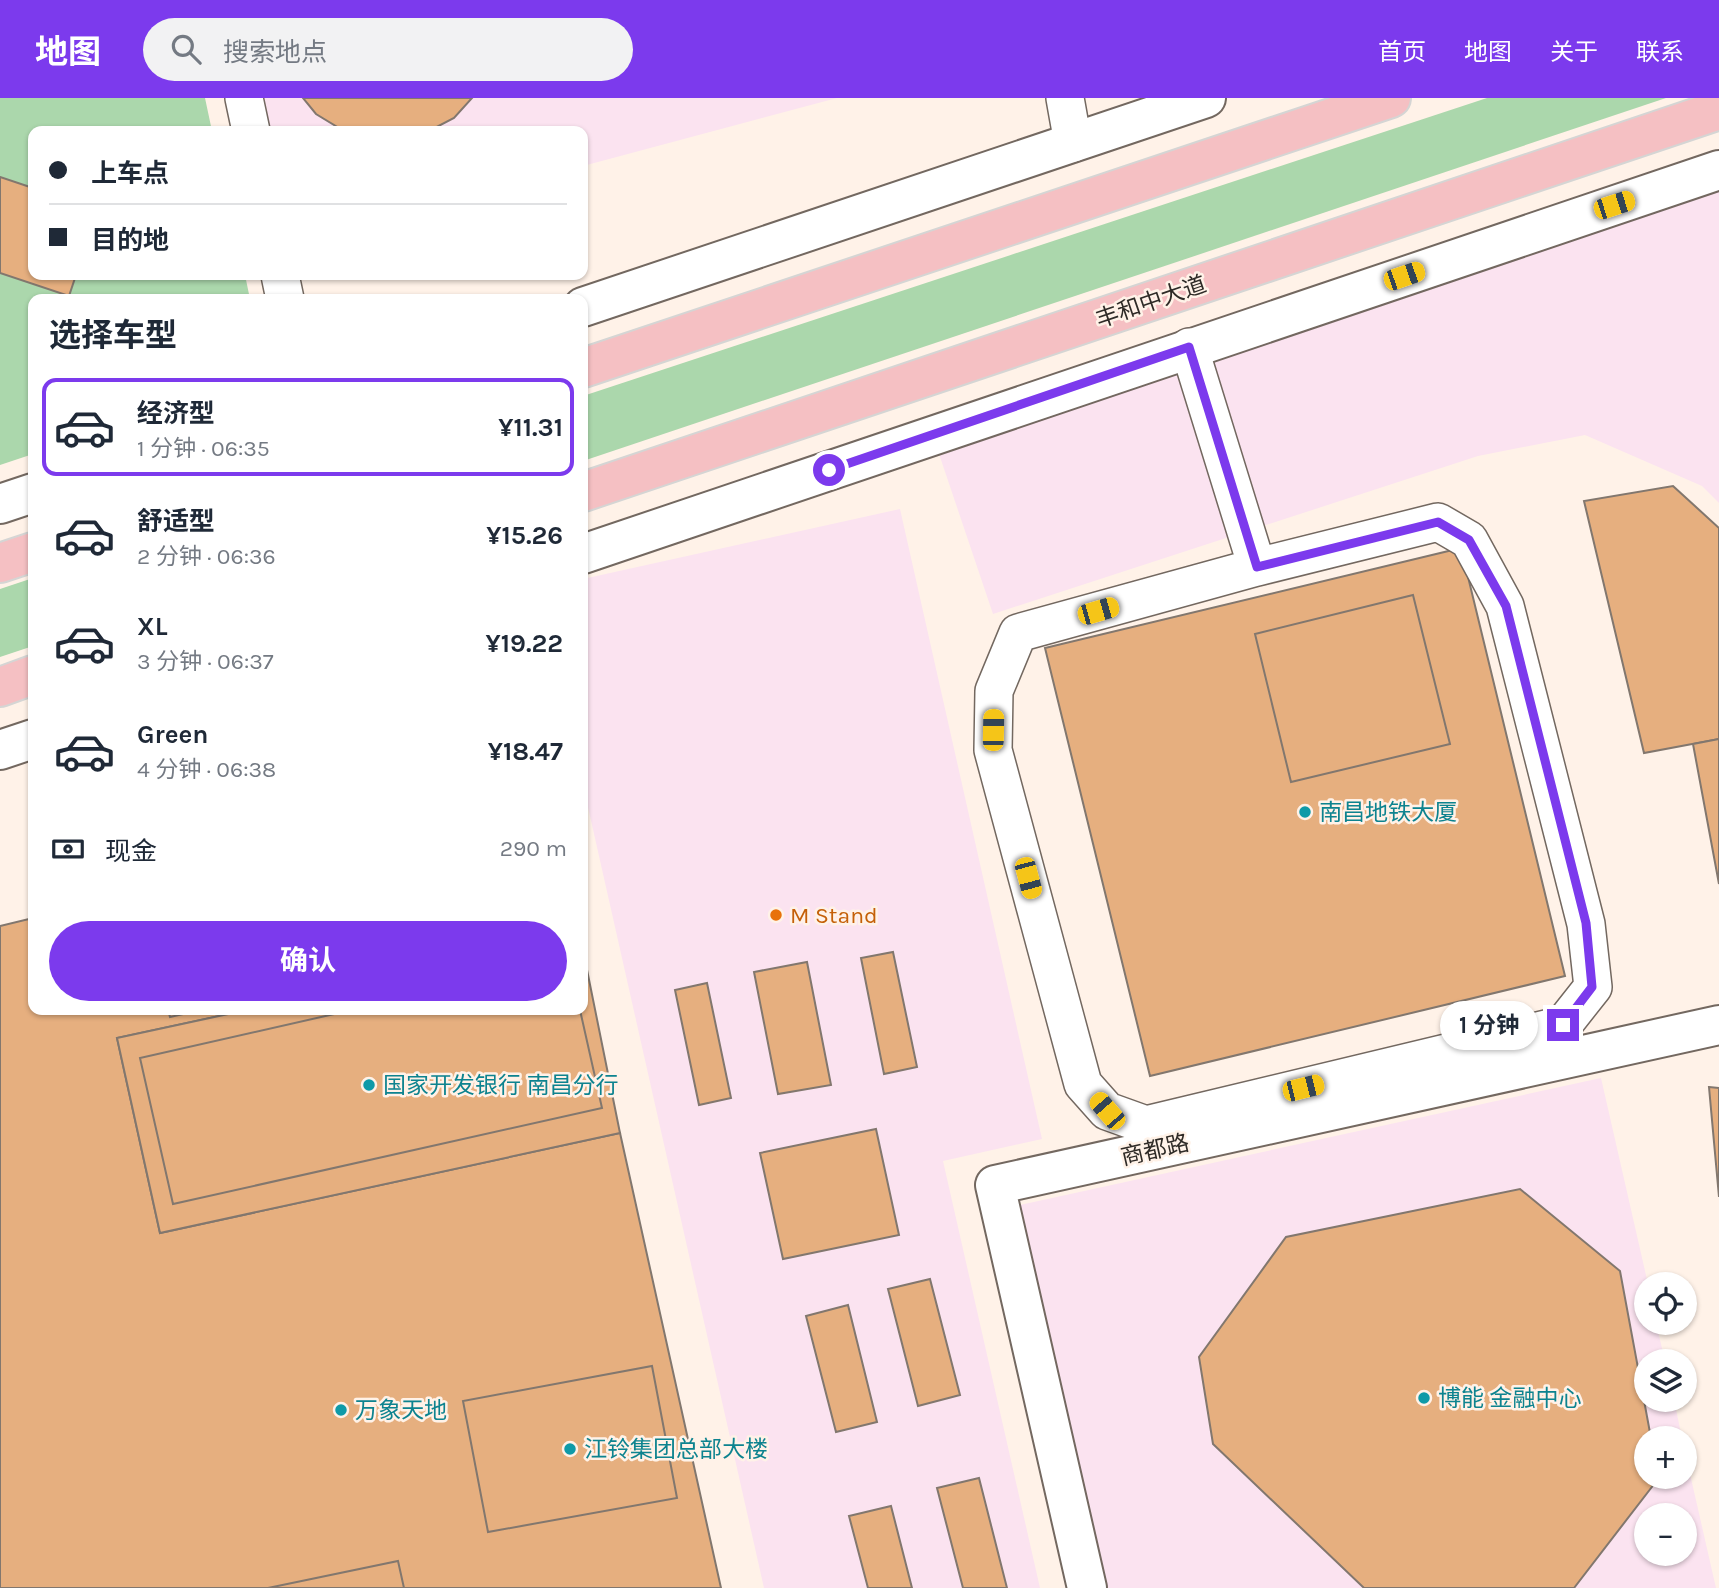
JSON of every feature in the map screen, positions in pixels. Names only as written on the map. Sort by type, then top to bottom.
[{"type":"main road","points":[[588,305],[1206,98]]},
{"type":"main road","points":[[588,366],[1391,98]]},
{"type":"main road","name":"丰和中大道","points":[[588,490],[1719,110]]},
{"type":"main road","points":[[588,552],[1719,170]]},
{"type":"main road","points":[[0,504],[28,495]]},
{"type":"main road","points":[[0,563],[28,554]]},
{"type":"main road","points":[[0,687],[28,678]]},
{"type":"main road","points":[[0,750],[28,741]]},
{"type":"main road","name":"商都路","points":[[1087,1588],[995,1185],[1719,1025]]},
{"type":"street","points":[[244,98],[250,126]]},
{"type":"street","points":[[1065,98],[1073,143]]},
{"type":"street","points":[[1189,347],[1257,567]]},
{"type":"street","points":[[1438,522],[1469,540],[1506,606],[1586,923],[1592,987],[1563,1025],[1146,1125],[1107,1111],[1083,1084],[993,750],[994,691],[1018,633],[1257,567],[1438,522]]},
{"type":"shaded area","points":[[261,98],[837,98],[588,165],[588,126],[269,126]]},
{"type":"shaded area","points":[[1719,191],[1719,503],[1702,486],[1585,435],[1478,456],[993,614],[936,445]]},
{"type":"shaded area","points":[[900,509],[1042,1139],[943,1161],[1040,1588],[764,1588],[588,807],[588,578]]},
{"type":"shaded area","points":[[1601,1078],[1645,1272],[1634,1272],[1634,1335],[1659,1335],[1662,1349],[1634,1349],[1634,1412],[1677,1412],[1679,1426],[1634,1426],[1634,1489],[1693,1489],[1697,1503],[1634,1503],[1634,1566],[1697,1566],[1697,1505],[1716,1588],[1106,1588],[1020,1205]]},
{"type":"green space","points":[[0,98],[205,98],[211,126],[28,126],[28,280],[246,280],[249,294],[28,294],[28,456],[0,465]]},
{"type":"green space","points":[[1487,98],[1666,98],[588,459],[588,394]]},
{"type":"green space","points":[[28,580],[28,648],[0,657],[0,589]]},
{"type":"building","points":[[303,98],[472,98],[454,118],[439,126],[336,126],[316,114]]},
{"type":"building","points":[[0,177],[28,186],[28,280],[74,280],[70,294],[63,294],[0,273]]},
{"type":"building","points":[[1673,486],[1719,528],[1719,739],[1644,753],[1584,501]]},
{"type":"building","name":"南昌地铁大厦","points":[[1461,548],[1565,976],[1150,1076],[1045,648]]},
{"type":"building","points":[[1413,595],[1450,744],[1291,782],[1255,634]]},
{"type":"building","points":[[1719,739],[1719,884],[1693,744]]},
{"type":"building","name":"万象天地","points":[[28,919],[28,1015],[224,1015],[117,1038],[160,1233],[620,1133],[721,1588],[0,1588],[0,926]]},
{"type":"building","points":[[893,952],[917,1067],[884,1074],[861,958]]},
{"type":"building","points":[[807,962],[831,1085],[778,1094],[754,972]]},
{"type":"building","name":"国家开发银行 南昌分行","points":[[588,975],[620,1133],[160,1233],[117,1038],[224,1015],[588,1015]]},
{"type":"building","points":[[707,983],[731,1098],[699,1105],[675,990]]},
{"type":"building","name":"国家开发银行 南昌分行","points":[[330,1015],[581,1015],[602,1108],[173,1204],[140,1058]]},
{"type":"building","points":[[1709,1087],[1719,1088],[1719,1197]]},
{"type":"building","points":[[876,1129],[899,1235],[783,1259],[760,1153]]},
{"type":"building","name":"博能 金融中心","points":[[1520,1189],[1620,1271],[1634,1349],[1634,1412],[1646,1412],[1649,1426],[1634,1426],[1634,1489],[1650,1489],[1640,1503],[1634,1503],[1634,1510],[1574,1588],[1364,1588],[1213,1444],[1199,1357],[1286,1237]]},
{"type":"building","points":[[930,1279],[960,1395],[918,1406],[888,1289]]},
{"type":"building","points":[[848,1305],[877,1422],[836,1432],[806,1316]]},
{"type":"building","name":"江铃集团总部大楼","points":[[652,1366],[677,1498],[488,1532],[463,1401]]},
{"type":"building","points":[[979,1478],[1007,1588],[963,1588],[937,1488]]},
{"type":"building","points":[[891,1506],[912,1588],[868,1588],[849,1516]]},
{"type":"building","points":[[398,1561],[404,1588],[268,1588]]},
{"type":"place","name":"南昌地铁大厦","points":[[1305,812]]},
{"type":"place","name":"M Stand","points":[[776,915]]},
{"type":"place","name":"国家开发银行 南昌分行","points":[[369,1085]]},
{"type":"place","name":"博能 金融中心","points":[[1424,1398]]},
{"type":"place","name":"万象天地","points":[[341,1410]]},
{"type":"place","name":"江铃集团总部大楼","points":[[570,1449]]},
{"type":"route","points":[[829,470],[1189,347],[1257,567],[1438,522],[1469,540],[1506,606],[1586,923],[1592,987],[1563,1025]]}]
